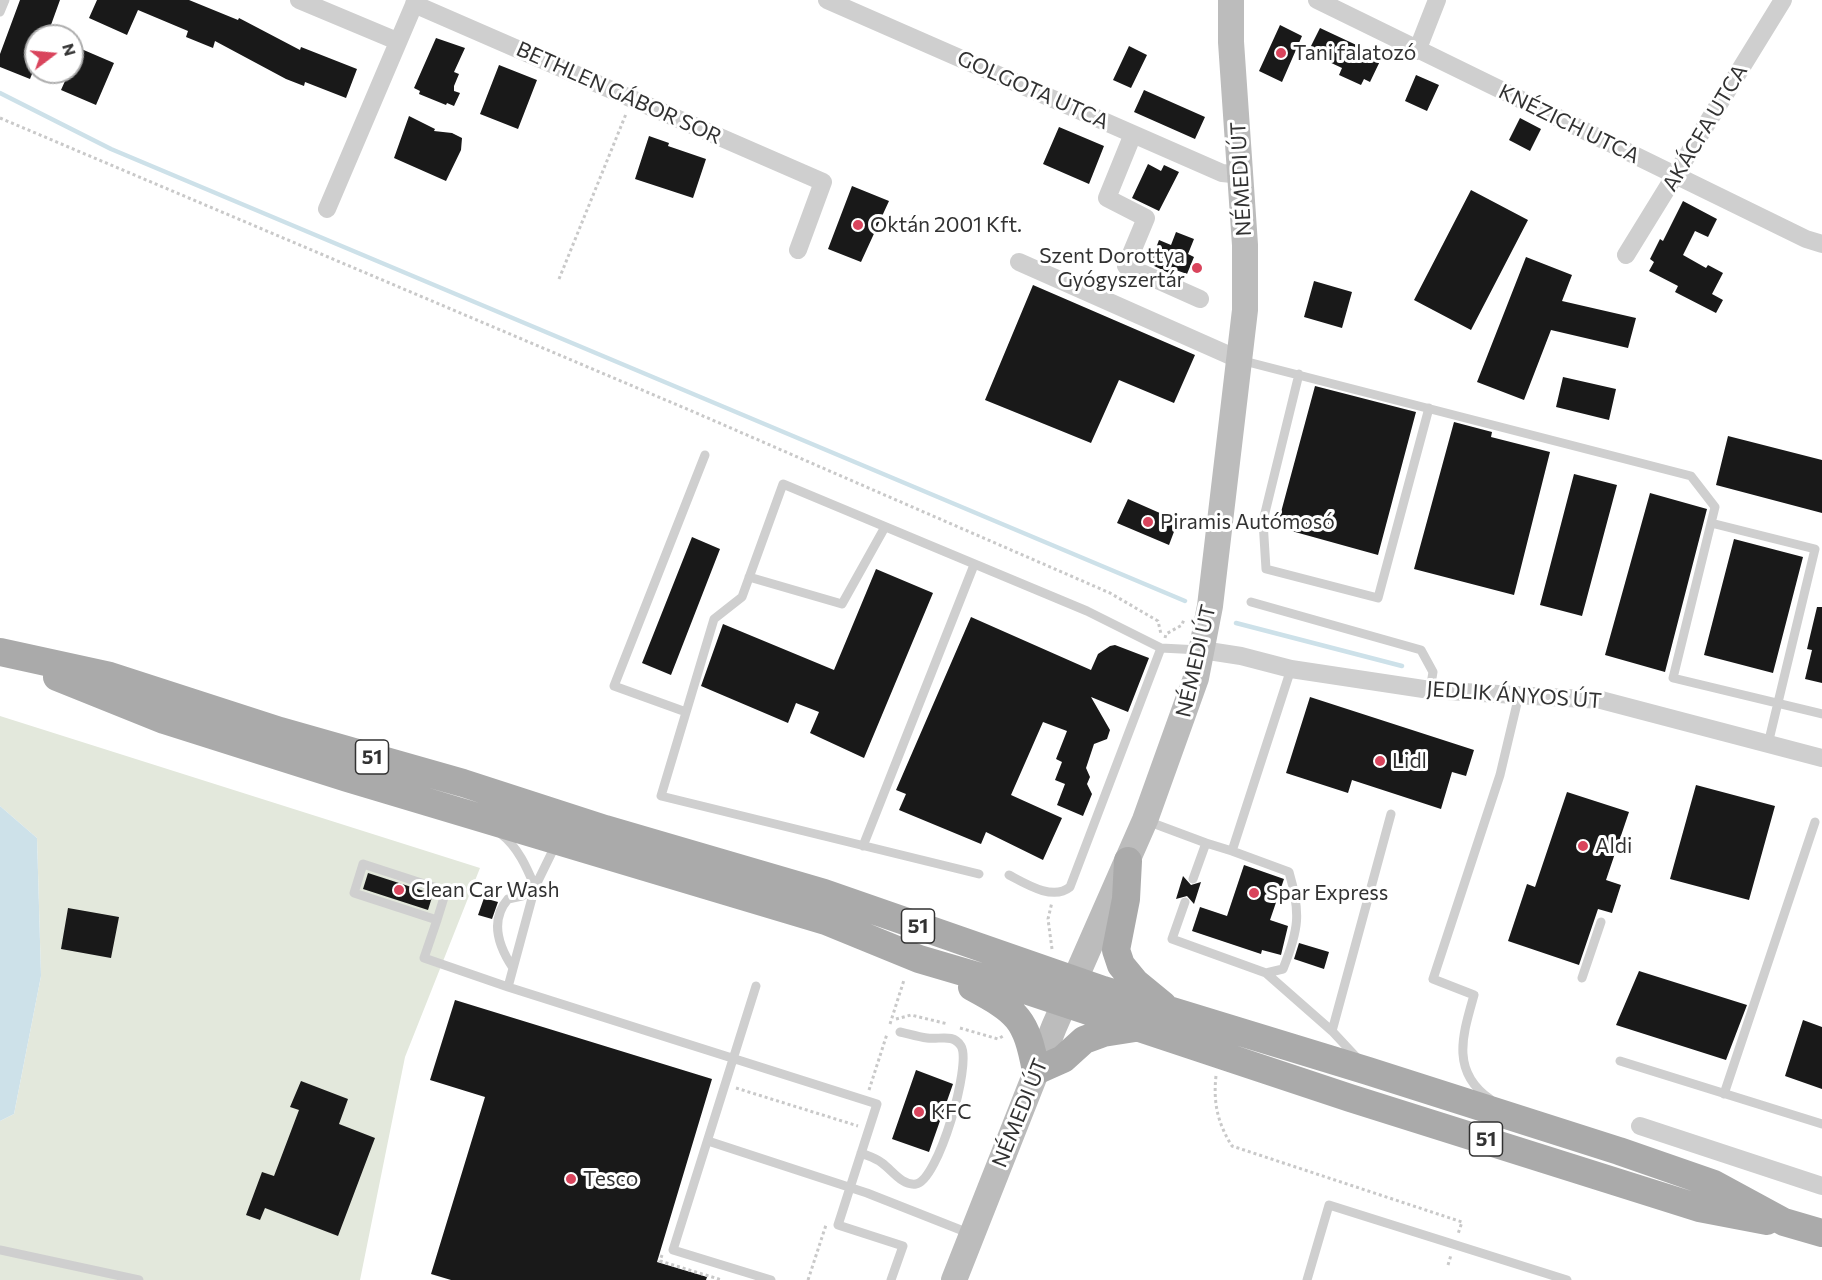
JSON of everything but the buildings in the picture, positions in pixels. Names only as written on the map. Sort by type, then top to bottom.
[{"type":"main road","name":"NÉMEDI ÚT","points":[[954,1280],[1036,1071],[1145,820],[1187,710],[1202,650],[1218,548],[1245,310],[1242,175],[1231,42],[1231,0]]},
{"type":"main road","name":"51","points":[[4,653],[104,698],[164,720],[468,813],[565,827],[824,893],[1069,992],[1138,1028],[1350,1098],[1517,1148],[1699,1208],[1757,1220],[1784,1222],[1822,1233]]},
{"type":"main road","name":"51","points":[[4,653],[110,676],[280,731],[463,783],[565,827],[826,921],[912,969],[1069,992],[1171,1012],[1368,1071],[1714,1184],[1784,1222]]},
{"type":"main road","points":[[1128,861],[1126,899],[1116,950],[1121,965],[1135,982],[1171,1012]]},
{"type":"main road","points":[[912,969],[1007,1006],[1024,1023],[1036,1071],[1063,1059],[1084,1041],[1103,1033],[1138,1028]]},
{"type":"street","points":[[299,0],[397,41]]},
{"type":"street","name":"GOLGOTA UTCA","points":[[826,0],[1222,173],[1242,175]]},
{"type":"street","name":"KNÉZICH UTCA","points":[[1317,0],[1417,51],[1822,244]]},
{"type":"street","points":[[1417,51],[1437,0]]},
{"type":"street","name":"AKÁCFA UTCA","points":[[1626,255],[1783,0]]},
{"type":"street","points":[[327,209],[415,2]]},
{"type":"street","name":"BETHLEN GÁBOR SOR","points":[[415,2],[823,182],[798,250]]},
{"type":"street","points":[[1133,134],[1107,198],[1146,218],[1126,266],[1200,299]]},
{"type":"street","points":[[1019,262],[1240,360]]},
{"type":"street","name":"JEDLIK ÁNYOS ÚT","points":[[1202,650],[1241,656],[1292,669],[1430,690],[1601,700],[1822,758]]},
{"type":"street","points":[[1640,1126],[1822,1186]]},
{"type":"lane","points":[[0,12],[5,0]]},
{"type":"lane","points":[[1240,360],[1691,476],[1715,507],[1673,678],[1822,714]]},
{"type":"lane","points":[[1299,374],[1263,521],[1266,569],[1378,598],[1429,408]]},
{"type":"lane","points":[[686,712],[614,686],[705,455]]},
{"type":"lane","points":[[979,874],[661,796],[714,619],[742,597],[783,484],[1087,611],[1161,648],[1202,650]]},
{"type":"lane","points":[[1711,523],[1815,549],[1768,744]]},
{"type":"lane","points":[[749,577],[842,604],[885,527]]},
{"type":"lane","points":[[863,846],[974,565]]},
{"type":"lane","points":[[1251,602],[1421,650],[1433,672],[1430,690]]},
{"type":"lane","points":[[1009,875],[1054,893],[1064,891],[1070,886],[1161,648]]},
{"type":"lane","points":[[1232,851],[1292,669]]},
{"type":"lane","points":[[1518,1119],[1482,1094],[1472,1084],[1466,1070],[1461,1040],[1474,995],[1433,979],[1500,775],[1519,695]]},
{"type":"lane","points":[[468,813],[509,840],[535,887]]},
{"type":"lane","points":[[1332,1031],[1391,814]]},
{"type":"lane","points":[[1145,820],[1289,872],[1298,903],[1297,926],[1283,969],[1266,973]]},
{"type":"lane","points":[[1724,1094],[1815,822]]},
{"type":"lane","points":[[508,987],[535,887],[565,827]]},
{"type":"lane","points":[[1193,879],[1206,843]]},
{"type":"lane","points":[[437,920],[354,893],[363,864],[446,891],[437,920],[424,958],[508,987],[877,1104],[838,1225],[903,1246],[891,1280]]},
{"type":"lane","points":[[513,968],[503,954],[497,921],[508,899],[522,896],[535,887]]},
{"type":"lane","points":[[1185,902],[1172,939],[1266,973],[1332,1031],[1368,1071]]},
{"type":"lane","points":[[1582,978],[1601,922]]},
{"type":"lane","points":[[756,986],[673,1250],[771,1280]]},
{"type":"lane","points":[[861,1154],[880,1161],[908,1183],[917,1184],[926,1179],[936,1165],[964,1072],[961,1046],[955,1040],[943,1036],[926,1038],[900,1032]]},
{"type":"lane","points":[[1620,1061],[1822,1124]]},
{"type":"lane","points":[[708,1141],[850,1188],[971,1234]]},
{"type":"lane","points":[[1307,1280],[1329,1205],[1567,1280]]},
{"type":"lane","points":[[0,1250],[139,1280]]},
{"type":"path","points":[[559,279],[632,99]]},
{"type":"path","points":[[0,118],[694,412],[1110,593],[1158,621],[1161,648]]},
{"type":"path","points":[[1161,648],[1166,634],[1182,625],[1184,618]]},
{"type":"path","points":[[1052,954],[1048,919],[1054,893]]},
{"type":"path","points":[[889,1029],[912,969]]},
{"type":"path","points":[[1216,1072],[1214,1104],[1232,1146],[1462,1222],[1448,1265]]},
{"type":"path","points":[[726,1084],[858,1126]]},
{"type":"path","points":[[664,1250],[660,1261],[722,1280]]},
{"type":"shaded area","points":[[0,716],[480,868],[405,1057],[360,1280],[0,1280],[0,1121],[14,1114],[41,976],[37,838],[0,806]]},
{"type":"shaded area","points":[[0,806],[37,838],[41,976],[14,1114],[0,1121]]},
{"type":"waterway","points":[[0,93],[111,149],[1185,601]]},
{"type":"waterway","points":[[1236,623],[1402,666]]},
{"type":"place","name":"Tani falatozó","points":[[1281,53]]},
{"type":"place","name":"Oktán 2001 Kft.","points":[[858,225]]},
{"type":"place","name":"Szent Dorottya Gyógyszertár","points":[[1197,268]]},
{"type":"place","name":"Piramis Autómosó","points":[[1148,522]]},
{"type":"place","name":"Lidl","points":[[1380,761]]},
{"type":"place","name":"Aldi","points":[[1583,846]]},
{"type":"place","name":"Clean Car Wash","points":[[399,890]]},
{"type":"place","name":"Spar Express","points":[[1254,893]]},
{"type":"place","name":"KFC","points":[[919,1112]]},
{"type":"place","name":"Tesco","points":[[571,1179]]}]
